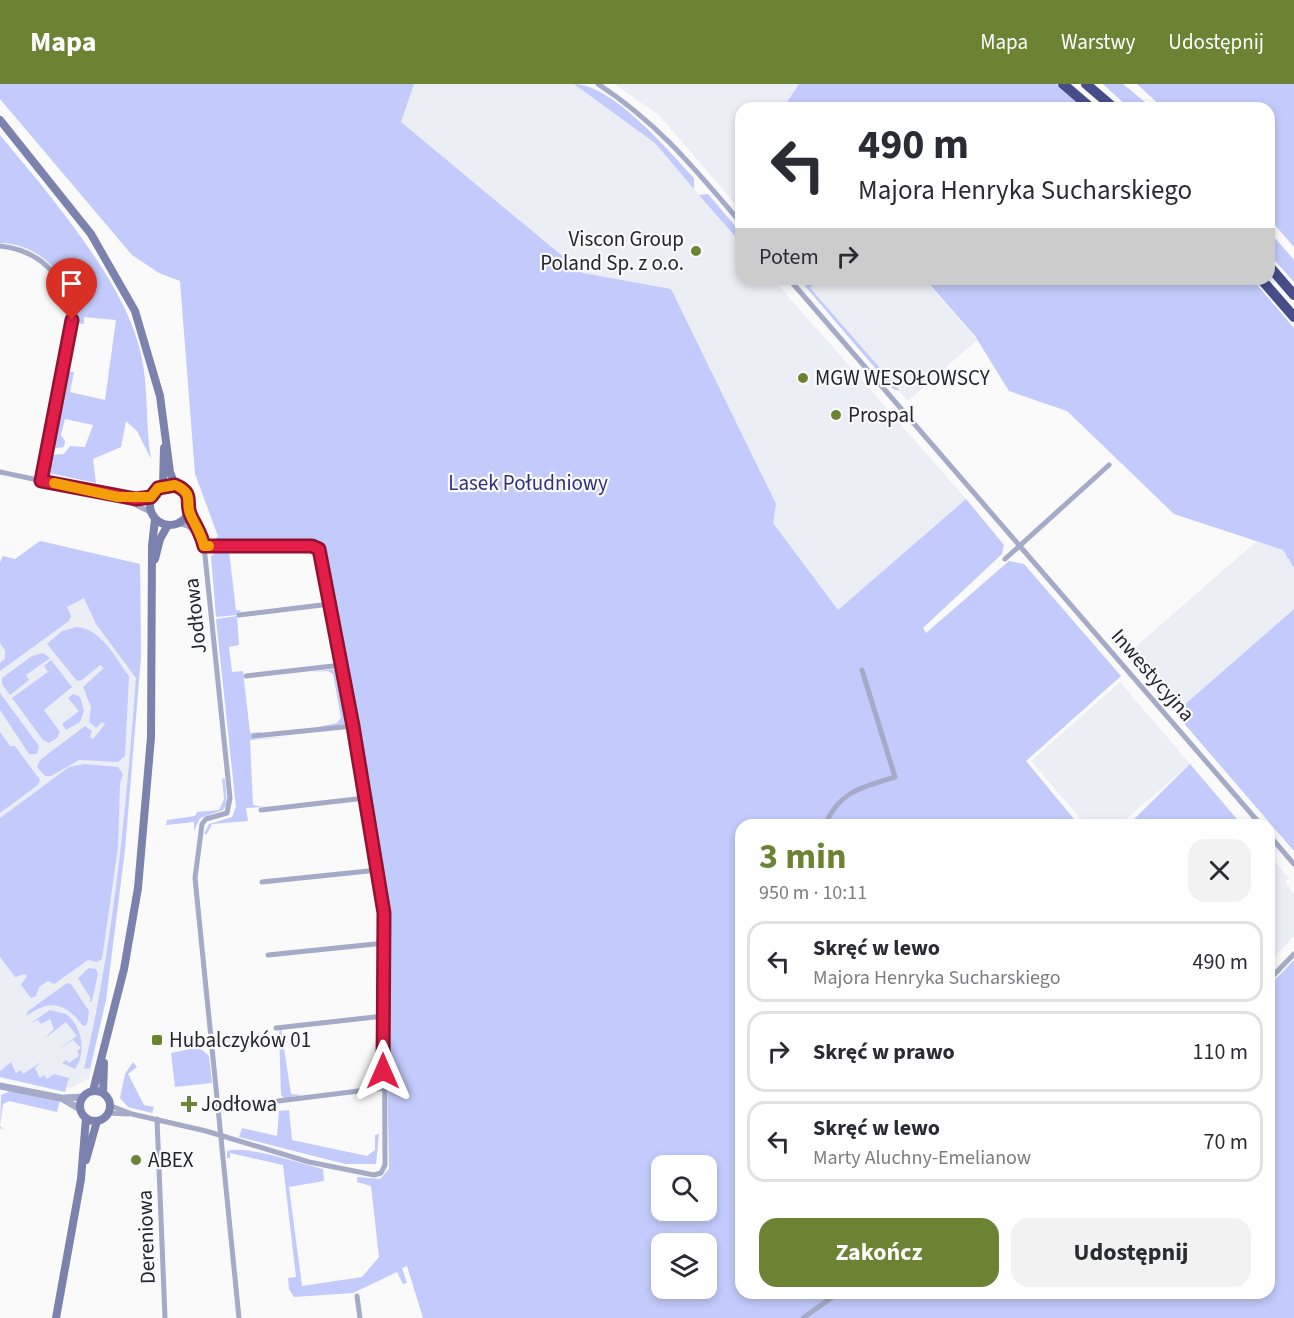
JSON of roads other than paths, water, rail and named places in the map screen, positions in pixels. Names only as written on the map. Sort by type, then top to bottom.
[{"type":"highway","points":[[1063,84],[1084,102]]},
{"type":"highway","points":[[1086,84],[1107,102]]},
{"type":"highway","points":[[1275,273],[1294,295]]},
{"type":"highway","points":[[1267,285],[1294,317]]},
{"type":"main road","points":[[0,120],[91,234],[135,311],[160,396],[165,437],[175,485]]},
{"type":"main road","points":[[163,486],[165,437]]},
{"type":"main road","points":[[93,1091],[124,969],[138,888],[146,810],[152,737],[154,566],[151,497],[163,486],[175,485],[186,493],[189,499],[189,513],[178,524],[168,525],[153,516]]},
{"type":"main road","points":[[154,566],[160,539],[168,525]]},
{"type":"main road","points":[[56,1318],[81,1179],[97,1121],[110,1109],[103,1093],[104,1050]]},
{"type":"main road","points":[[81,1179],[86,1118],[80,1109],[83,1097],[93,1091],[103,1093]]},
{"type":"main road","points":[[86,1118],[97,1121]]},
{"type":"street","points":[[598,84],[642,116],[670,141],[735,216]]},
{"type":"street","points":[[0,246],[25,251],[51,269],[61,282],[71,309],[71,333],[41,481]]},
{"type":"street","name":"Inwestycyjna","points":[[794,285],[1256,819]]},
{"type":"street","points":[[1005,559],[1109,465]]},
{"type":"street","points":[[0,472],[118,497],[151,497]]},
{"type":"street","points":[[118,497],[153,516]]},
{"type":"street","name":"Jodłowa","points":[[189,513],[201,529],[204,546],[230,798],[227,813],[206,819],[202,824],[195,872],[239,1318]]},
{"type":"street","points":[[178,524],[188,526],[202,537]]},
{"type":"street","points":[[110,1109],[221,1136],[315,1164],[374,1175],[382,1171],[386,1156],[383,1088],[385,943],[378,870],[342,665],[317,547],[204,546]]},
{"type":"street","points":[[239,615],[330,604]]},
{"type":"street","points":[[246,676],[342,665]]},
{"type":"street","points":[[828,819],[837,803],[846,796],[895,777],[862,670]]},
{"type":"street","points":[[254,736],[353,726]]},
{"type":"street","points":[[261,810],[365,798]]},
{"type":"street","points":[[1275,842],[1294,864]]},
{"type":"street","points":[[262,882],[378,870]]},
{"type":"street","points":[[268,955],[385,943]]},
{"type":"street","points":[[1275,974],[1294,954]]},
{"type":"street","points":[[276,1028],[384,1016]]},
{"type":"street","points":[[0,1086],[61,1098],[83,1097]]},
{"type":"street","points":[[278,1101],[383,1088]]},
{"type":"street","points":[[61,1098],[80,1109]]},
{"type":"street","name":"Dereniowa","points":[[157,1119],[165,1318]]},
{"type":"street","points":[[357,1296],[360,1318]]},
{"type":"street","points":[[803,1318],[830,1299]]},
{"type":"place","name":"Viscon Group Poland Sp. z o.o.","points":[[696,251]]},
{"type":"place","name":"MGW WESOŁOWSCY","points":[[803,378]]},
{"type":"place","name":"Prospal","points":[[836,415]]},
{"type":"place","name":"Hubalczyków 01","points":[[157,1040]]},
{"type":"place","name":"Jodłowa","points":[[189,1104]]},
{"type":"place","name":"ABEX","points":[[136,1160]]},
{"type":"park label","name":"Lasek Południowy","points":[[528,483]]}]
